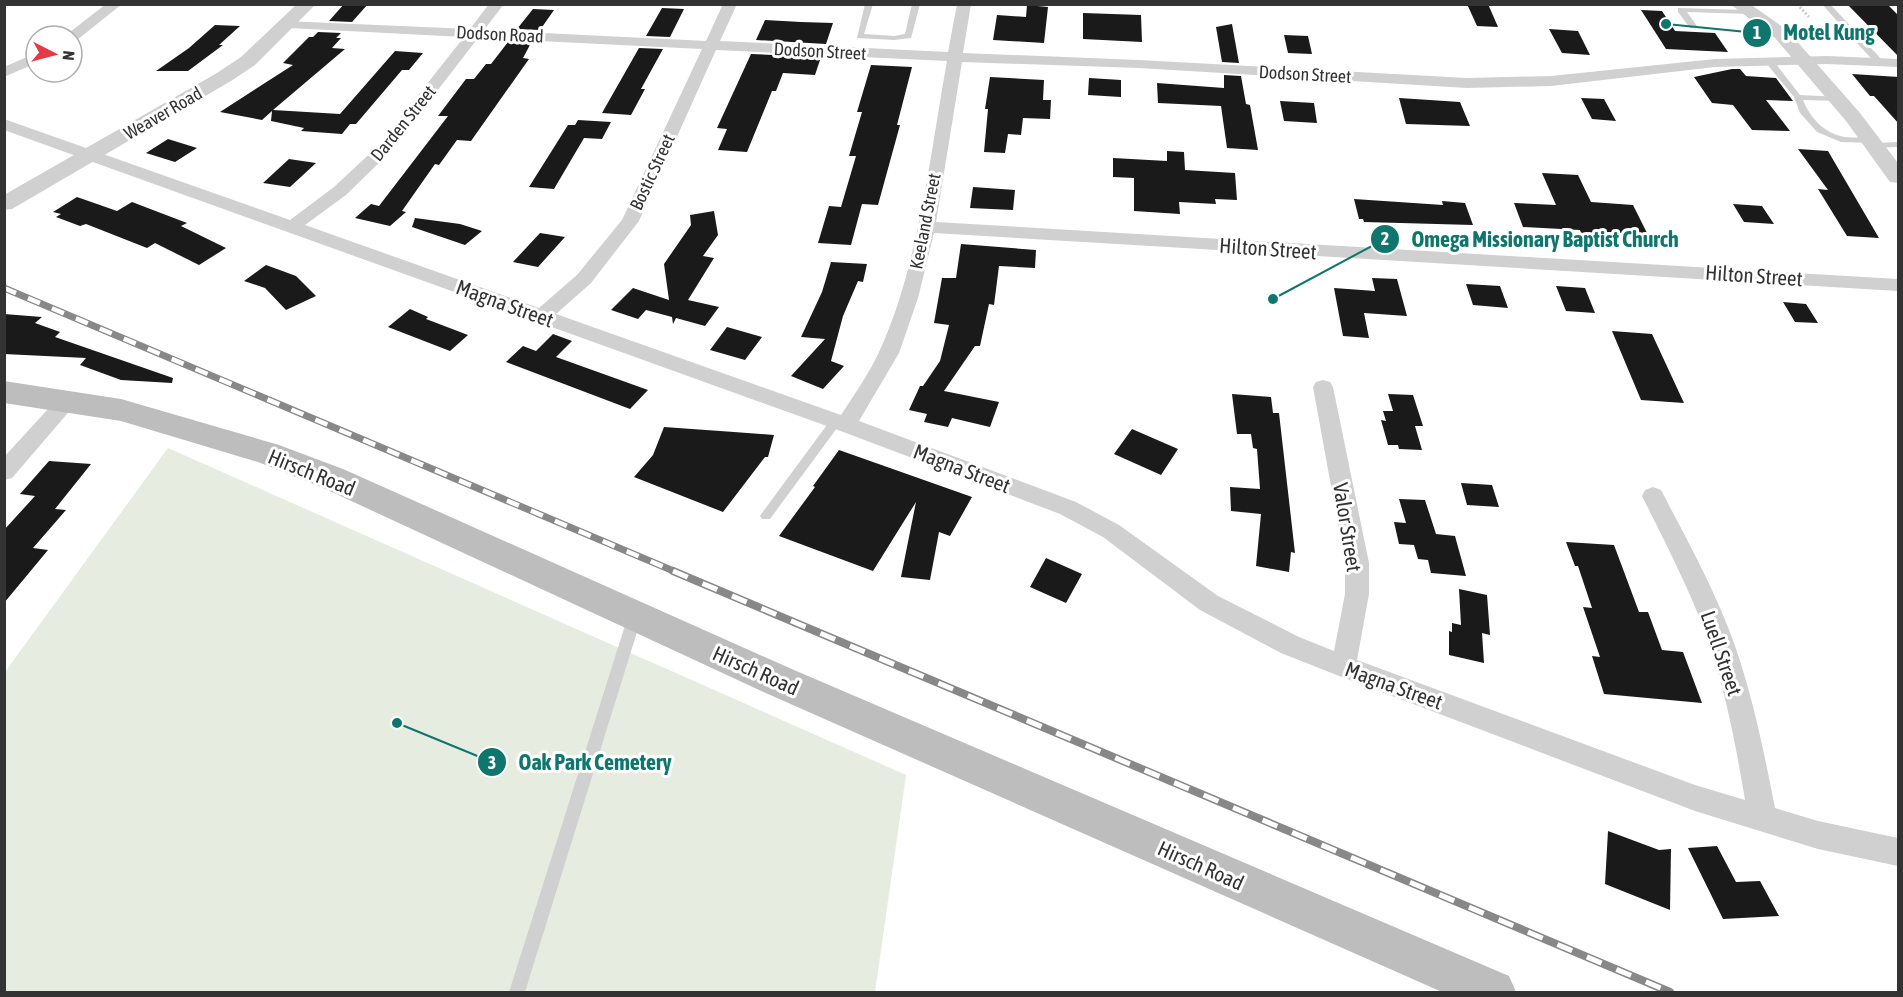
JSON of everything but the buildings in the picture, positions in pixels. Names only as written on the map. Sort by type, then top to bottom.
[{"type":"main road","name":"Hirsch Road","points":[[4,392],[121,410],[268,453],[332,478],[781,682],[1493,993]]},
{"type":"street","points":[[84,28],[115,4]]},
{"type":"street","name":"Weaver Road","points":[[4,204],[224,77],[248,61],[308,4]]},
{"type":"street","name":"Darden Street","points":[[293,226],[366,169],[497,4]]},
{"type":"street","name":"Bostic Street","points":[[541,317],[584,279],[630,221],[730,4]]},
{"type":"street","name":"Keeland Street","points":[[841,423],[890,353],[909,298],[926,227],[964,4]]},
{"type":"street","points":[[1773,4],[1781,31]]},
{"type":"street","points":[[1743,8],[1781,31],[1899,177]]},
{"type":"street","name":"Dodson Road","points":[[289,24],[711,45]]},
{"type":"street","name":"Dodson Street","points":[[711,45],[1139,64],[1467,83],[1551,81],[1680,65],[1805,60],[1899,63]]},
{"type":"street","points":[[4,73],[24,63]]},
{"type":"street","name":"Magna Street","points":[[4,124],[841,423],[1068,508],[1120,538],[1209,603],[1290,645],[1342,666],[1695,798],[1818,835],[1899,852]]},
{"type":"street","name":"Hilton Street","points":[[926,227],[1899,285]]},
{"type":"street","name":"Valor Street","points":[[1323,387],[1357,563],[1355,604],[1342,666]]},
{"type":"street","points":[[4,472],[66,402]]},
{"type":"street","name":"Luell Street","points":[[1653,496],[1700,590],[1728,661],[1739,698],[1763,820]]},
{"type":"lane","points":[[869,4],[860,36],[885,38],[908,36],[916,4]]},
{"type":"lane","points":[[1825,4],[1880,63]]},
{"type":"lane","points":[[1693,26],[1681,10],[1743,8]]},
{"type":"lane","points":[[1781,31],[1850,31]]},
{"type":"lane","points":[[881,54],[885,38]]},
{"type":"lane","points":[[1769,61],[1798,97],[1803,111],[1826,134],[1841,139],[1899,145]]},
{"type":"lane","points":[[1798,97],[1838,99]]},
{"type":"lane","points":[[766,516],[841,423]]},
{"type":"lane","points":[[517,993],[635,615]]},
{"type":"shaded area","points":[[168,448],[906,775],[875,992],[5,992],[5,672]]},
{"type":"railway","points":[[4,288],[676,572]]},
{"type":"railway","points":[[673,571],[1670,992]]},
{"type":"place","name":"Motel Kung","points":[[1666,24]]},
{"type":"place","name":"Omega Missionary Baptist Church","points":[[1273,299]]},
{"type":"place","name":"Oak Park Cemetery","points":[[397,723]]}]
